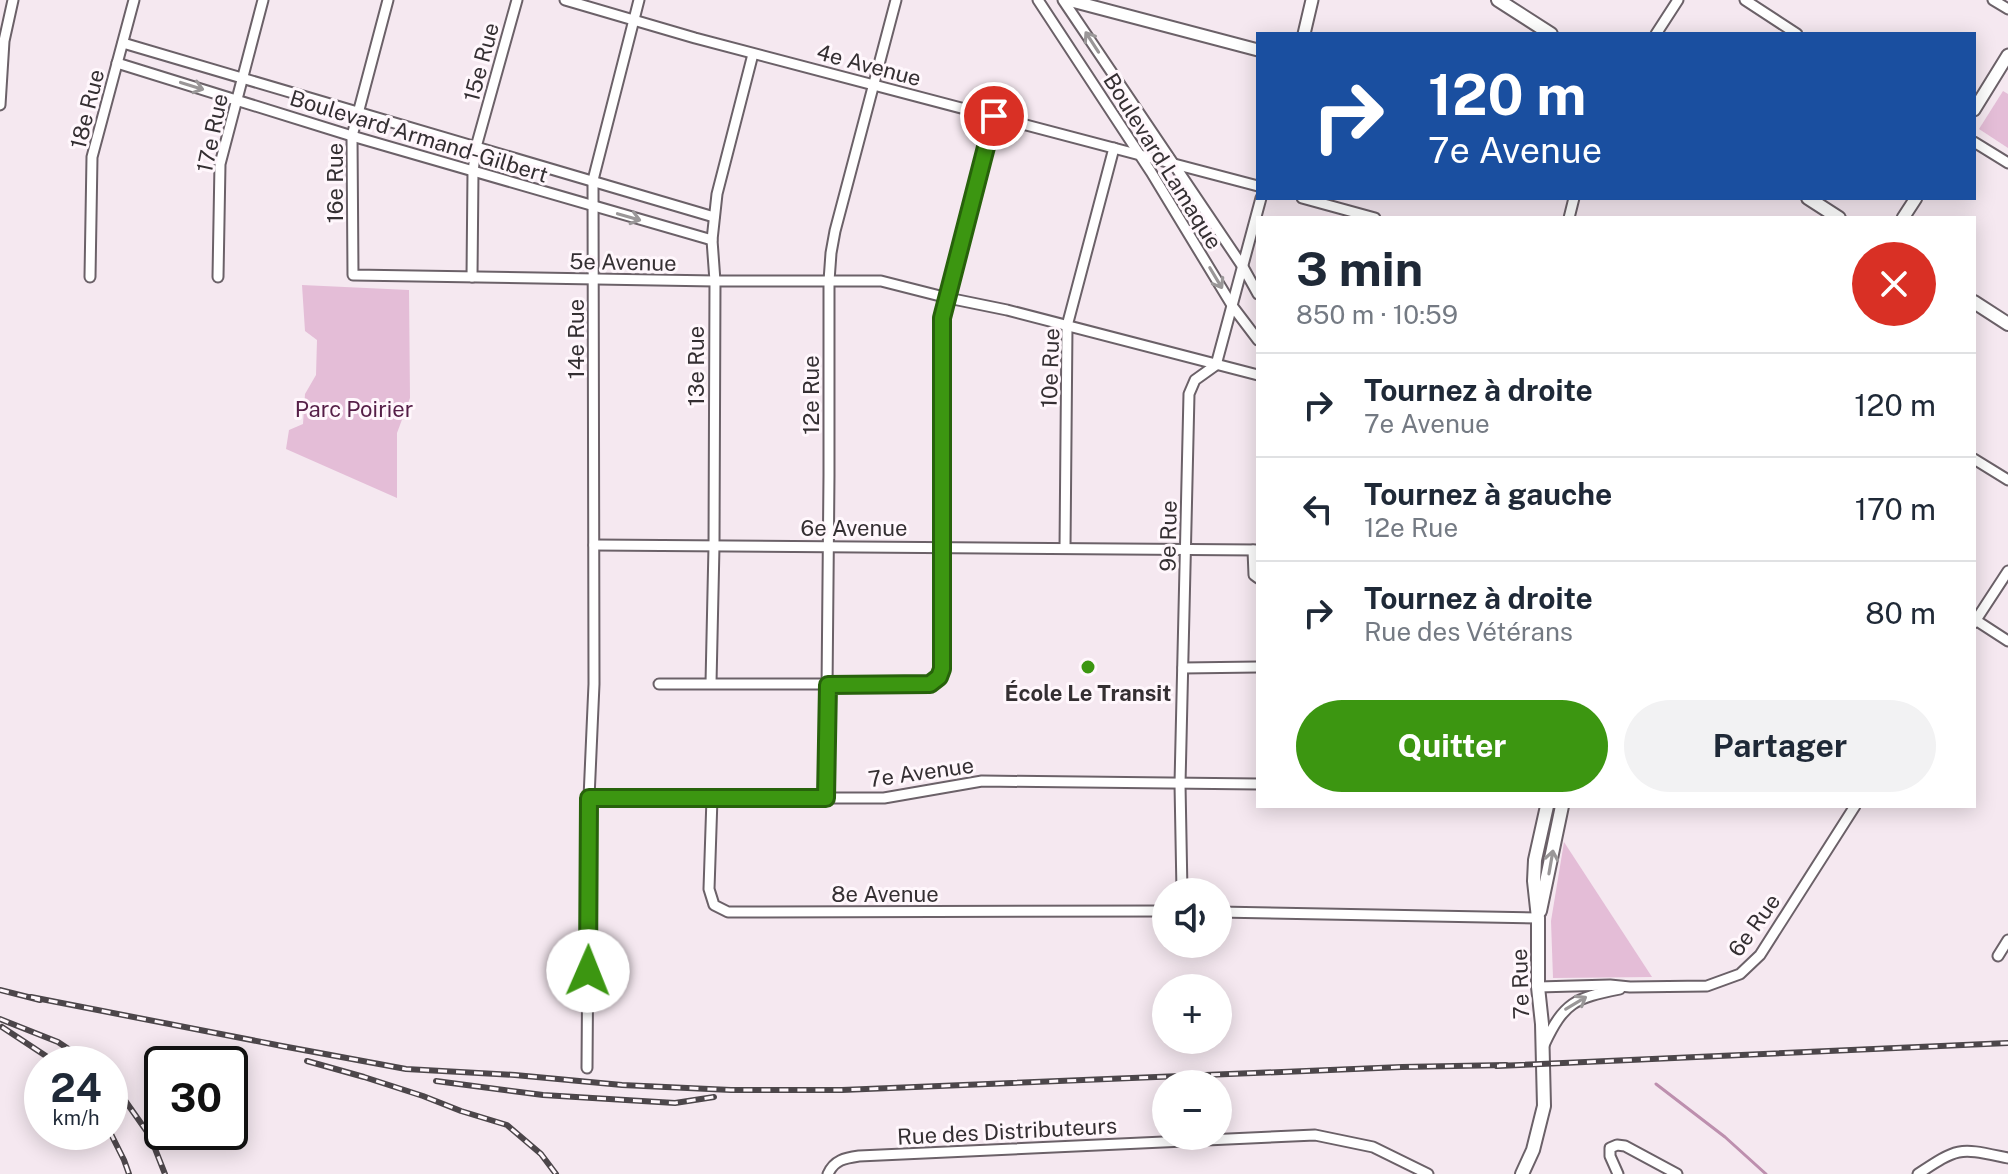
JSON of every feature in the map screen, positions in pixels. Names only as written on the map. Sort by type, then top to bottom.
[{"type":"main road","points":[[1498,0],[1548,32]]},
{"type":"main road","points":[[1811,200],[1836,216]]},
{"type":"main road","points":[[1976,303],[2008,324]]},
{"type":"main road","name":"7e Rue","points":[[1522,1174],[1533,1150],[1544,1106],[1534,881],[1535,860],[1547,808]]},
{"type":"main road","name":"7e Rue","points":[[1538,918],[1562,808]]},
{"type":"street","points":[[0,105],[4,41],[13,0]]},
{"type":"street","name":"18e Rue","points":[[90,277],[92,157],[134,0]]},
{"type":"street","name":"17e Rue","points":[[218,277],[220,164],[263,0]]},
{"type":"street","name":"16e Rue","points":[[353,275],[352,136],[388,0]]},
{"type":"street","name":"15e Rue","points":[[472,277],[476,147],[517,0]]},
{"type":"street","name":"4e Avenue","points":[[565,0],[753,54],[1256,185]]},
{"type":"street","name":"14e Rue","points":[[587,1068],[589,798],[594,684],[593,180],[639,0]]},
{"type":"street","name":"12e Rue","points":[[826,798],[831,253],[896,0]]},
{"type":"street","name":"Boulevard Lamaque","points":[[1038,0],[1139,154],[1233,307],[1256,337]]},
{"type":"street","points":[[1066,0],[1256,49]]},
{"type":"street","name":"Boulevard Lamaque","points":[[1066,0],[1256,290]]},
{"type":"street","points":[[1304,32],[1312,0]]},
{"type":"street","points":[[1657,32],[1678,0]]},
{"type":"street","points":[[1745,0],[1794,32]]},
{"type":"street","points":[[1993,0],[2008,9]]},
{"type":"street","name":"Boulevard Armand-Gilbert","points":[[123,43],[714,217]]},
{"type":"street","name":"13e Rue","points":[[711,683],[715,281],[712,240],[717,194],[753,54]]},
{"type":"street","points":[[1976,107],[2008,55]]},
{"type":"street","name":"Boulevard Armand-Gilbert","points":[[117,63],[473,172],[712,240]]},
{"type":"street","points":[[659,684],[930,684],[939,677],[942,669],[942,318],[994,116]]},
{"type":"street","points":[[1976,143],[2008,163]]},
{"type":"street","name":"10e Rue","points":[[1065,548],[1067,326],[1114,148]]},
{"type":"street","points":[[1309,200],[1368,216]]},
{"type":"street","name":"9e Rue","points":[[1182,878],[1180,784],[1189,394],[1195,380],[1216,365],[1256,217]]},
{"type":"street","name":"5e Avenue","points":[[353,275],[881,281],[948,298]]},
{"type":"street","points":[[948,298],[1256,375]]},
{"type":"street","points":[[1976,460],[2008,480]]},
{"type":"street","name":"6e Avenue","points":[[594,545],[1256,550]]},
{"type":"street","points":[[1256,550],[1256,576]]},
{"type":"street","points":[[1976,619],[2008,571]]},
{"type":"street","points":[[1976,622],[2008,641]]},
{"type":"street","points":[[1183,668],[1256,667]]},
{"type":"street","name":"7e Avenue","points":[[589,798],[884,798],[982,781],[1256,784]]},
{"type":"street","name":"8e Avenue","points":[[712,798],[709,889],[714,905],[728,912],[1152,911]]},
{"type":"street","name":"6e Rue","points":[[1538,987],[1707,986],[1740,974],[1760,955],[1854,808]]},
{"type":"street","points":[[1232,912],[1538,918]]},
{"type":"street","points":[[1998,956],[2008,940]]},
{"type":"street","points":[[1542,1048],[1556,1020],[1579,999],[1630,987]]},
{"type":"street","name":"Rue des Distributeurs","points":[[828,1174],[838,1162],[859,1156],[1315,1135],[1373,1147],[1428,1174]]},
{"type":"street","points":[[1618,1174],[1610,1156],[1610,1148],[1617,1145],[1625,1146],[1677,1174]]},
{"type":"street","points":[[1918,1174],[1949,1154],[1962,1150],[2008,1158]]},
{"type":"green space","points":[[2003,91],[2008,94],[2008,148],[1979,129]]},
{"type":"green space","name":"Parc Poirier","points":[[302,285],[409,290],[410,398],[397,433],[397,498],[286,449],[289,430],[303,424],[305,394],[316,375],[317,340],[305,331]]},
{"type":"green space","points":[[1564,842],[1652,977],[1553,978],[1551,921]]},
{"type":"waterway","points":[[1656,1084],[1725,1137],[1766,1174]]},
{"type":"railway","points":[[0,990],[40,1000]]},
{"type":"railway","points":[[31,997],[406,1069],[622,1085],[731,1090],[842,1090],[1506,1065]]},
{"type":"railway","points":[[0,1019],[64,1046]]},
{"type":"railway","points":[[2,1027],[31,1046]]},
{"type":"railway","points":[[1497,1066],[2008,1043]]},
{"type":"railway","points":[[307,1061],[507,1125],[541,1154],[556,1174]]},
{"type":"railway","points":[[436,1081],[543,1095],[675,1103],[714,1097]]},
{"type":"railway","points":[[128,1105],[150,1136],[165,1174]]},
{"type":"railway","points":[[119,1150],[129,1174]]},
{"type":"place","name":"École Le Transit","points":[[1088,667]]},
{"type":"route","points":[[588,971],[589,798],[826,798],[828,685],[930,684],[939,677],[942,669],[942,318],[994,116]]}]
